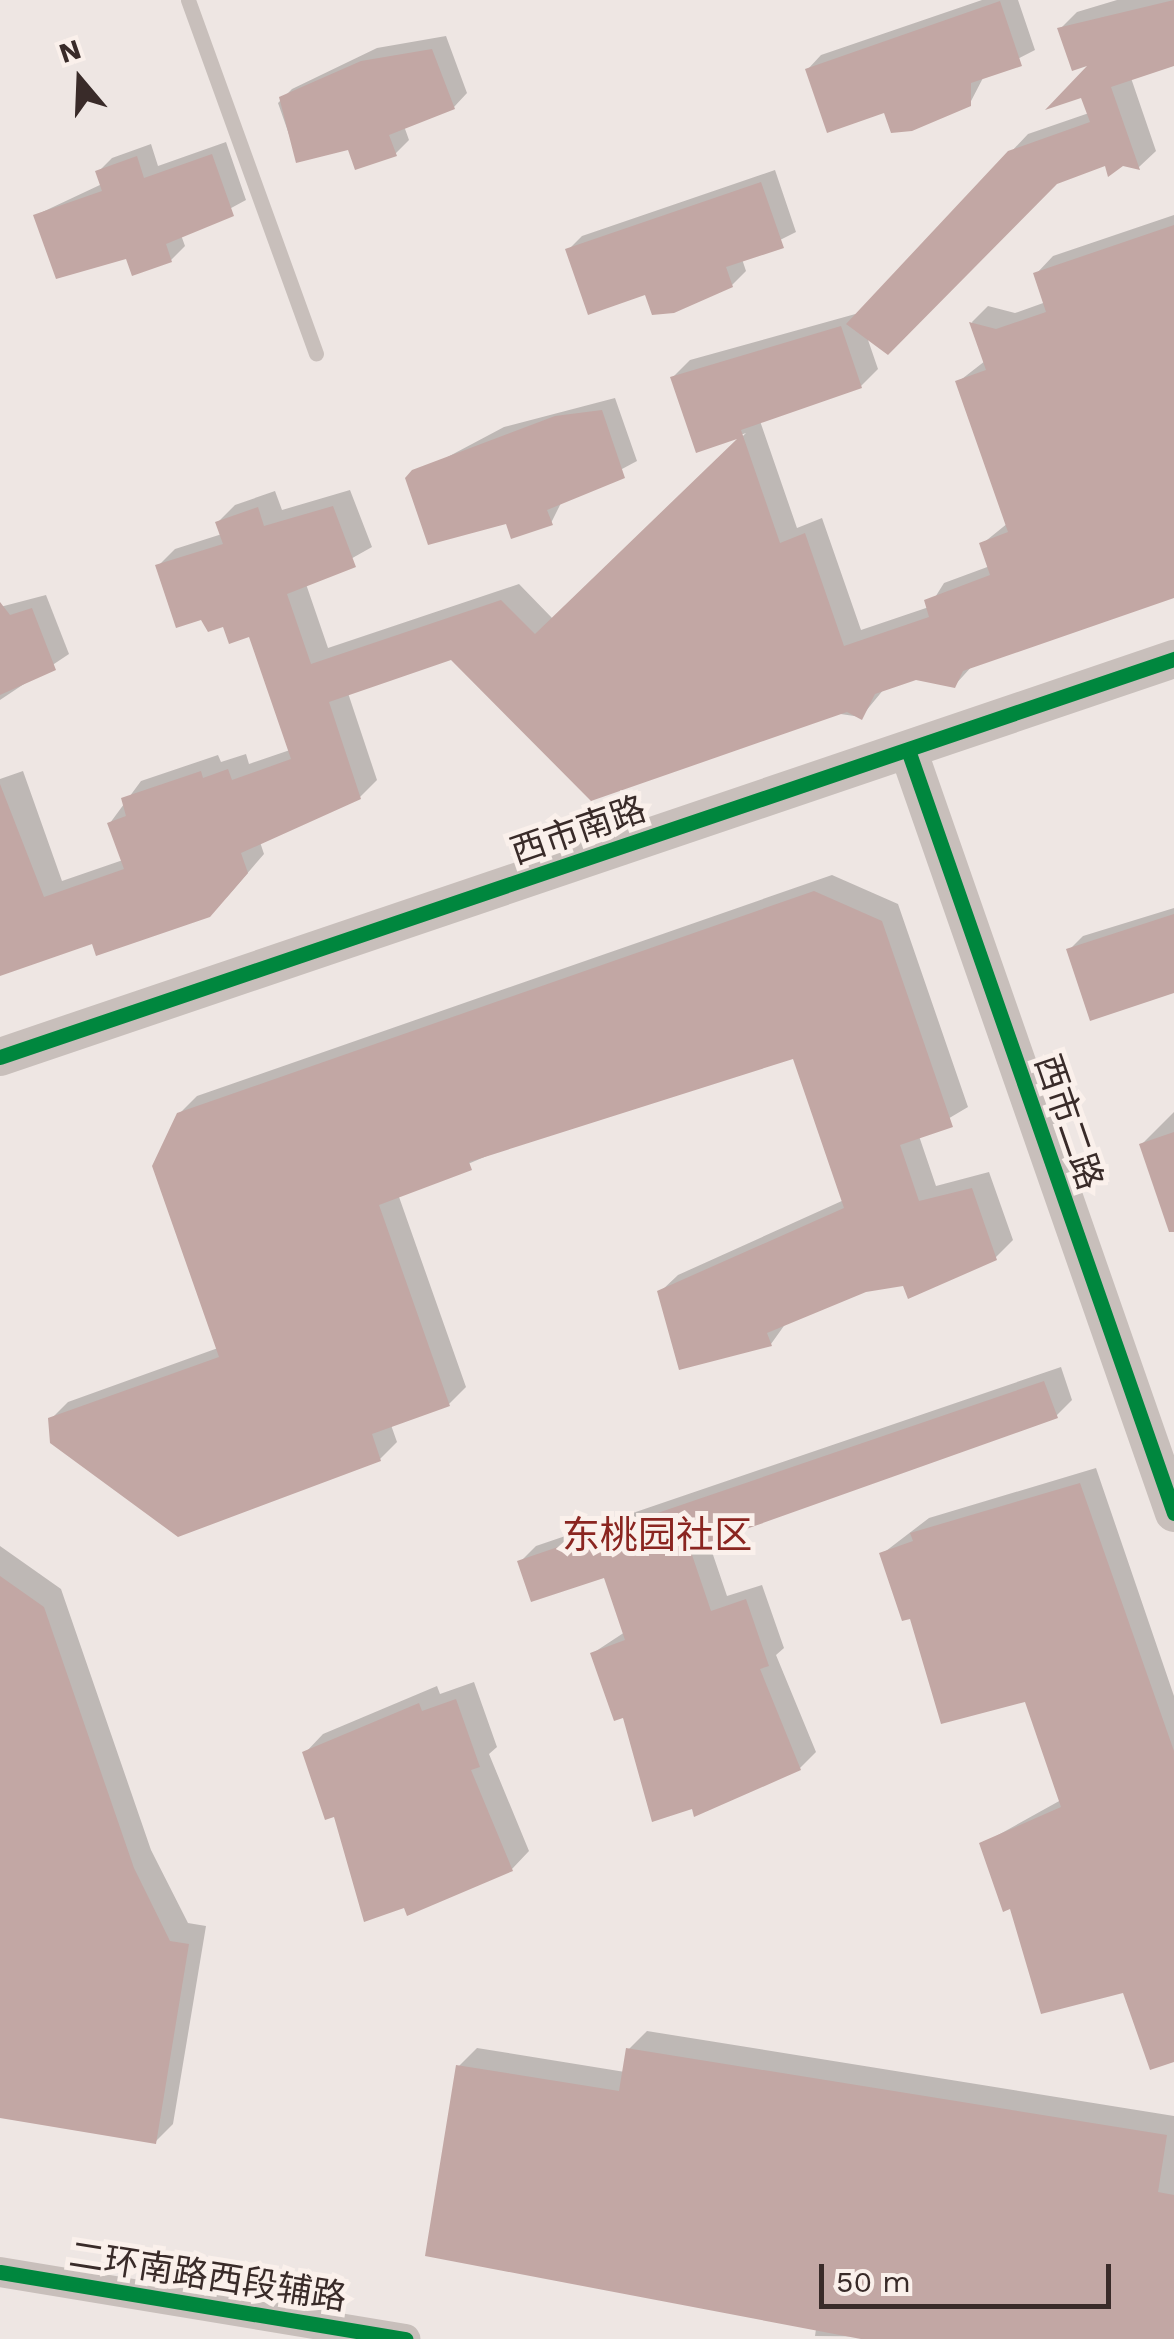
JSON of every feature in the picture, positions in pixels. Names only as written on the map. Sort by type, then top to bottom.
[{"type":"street","name":"西市南路","points":[[0,1057],[1174,659]]},
{"type":"street","name":"西市二路","points":[[908,750],[1174,1513]]},
{"type":"street","name":"二环南路西段辅路","points":[[0,2272],[406,2339]]},
{"type":"lane","points":[[188,0],[316,354]]},
{"type":"building","points":[[1174,0],[1174,66],[1111,87],[1140,170],[1123,166],[1108,177],[1105,166],[1057,184],[888,355],[846,324],[1008,151],[1090,122],[1081,98],[1045,110],[1087,66],[1072,71],[1057,28]]},
{"type":"building","points":[[1000,1],[1022,66],[971,83],[971,106],[912,131],[891,133],[884,113],[827,133],[805,69]]},
{"type":"building","points":[[432,49],[455,109],[389,135],[397,156],[355,170],[348,150],[296,163],[279,97],[361,61]]},
{"type":"building","points":[[212,154],[234,216],[166,244],[172,262],[132,276],[126,259],[56,279],[33,215],[102,191],[95,171],[137,156],[144,178]]},
{"type":"building","points":[[761,182],[784,248],[726,267],[733,287],[674,313],[652,315],[645,295],[588,315],[565,249]]},
{"type":"building","points":[[1174,225],[1174,598],[963,671],[955,688],[916,680],[875,694],[862,720],[847,712],[591,801],[451,660],[329,702],[361,799],[241,853],[248,873],[210,917],[96,956],[92,944],[0,976],[0,784],[44,897],[124,869],[107,823],[126,816],[121,798],[201,771],[203,778],[228,769],[232,780],[291,759],[249,637],[229,644],[223,627],[208,632],[201,620],[176,628],[155,565],[223,544],[215,522],[258,507],[264,526],[333,506],[356,567],[287,594],[311,664],[501,600],[535,634],[737,439],[696,453],[670,377],[841,326],[862,388],[741,430],[780,543],[805,533],[844,646],[929,617],[924,600],[990,575],[979,543],[1008,532],[955,381],[986,370],[969,322],[996,329],[1046,312],[1033,273]]},
{"type":"building","points":[[602,410],[625,478],[547,510],[553,525],[511,539],[506,524],[428,545],[405,478],[412,470],[555,416]]},
{"type":"building","points":[[0,602],[10,615],[32,608],[56,670],[0,695]]},
{"type":"building","points":[[814,891],[882,921],[953,1127],[900,1145],[919,1201],[972,1188],[997,1260],[908,1299],[903,1286],[866,1292],[767,1333],[772,1346],[679,1370],[657,1291],[844,1208],[793,1059],[469,1162],[472,1170],[379,1205],[450,1406],[372,1434],[381,1461],[178,1537],[50,1443],[48,1418],[219,1357],[152,1166],[177,1113]]},
{"type":"building","points":[[1174,914],[1174,993],[1090,1021],[1066,949]]},
{"type":"building","points":[[1174,1132],[1174,1232],[1169,1232],[1139,1144]]},
{"type":"building","points":[[1044,1381],[1058,1418],[690,1549],[711,1611],[746,1599],[769,1666],[760,1669],[801,1770],[694,1817],[692,1809],[652,1822],[623,1718],[614,1721],[590,1653],[625,1640],[604,1578],[531,1602],[517,1561]]},
{"type":"building","points":[[1080,1483],[1174,1751],[1174,2062],[1150,2070],[1123,1993],[1041,2014],[1010,1909],[1003,1912],[979,1843],[1061,1807],[1025,1702],[941,1724],[910,1619],[902,1621],[879,1553],[913,1541],[910,1533]]},
{"type":"building","points":[[0,1576],[44,1607],[134,1868],[170,1941],[189,1944],[156,2144],[0,2118]]},
{"type":"building","points":[[456,1699],[480,1767],[471,1770],[513,1871],[407,1916],[404,1908],[364,1922],[334,1817],[325,1820],[302,1752],[419,1703],[422,1711]]},
{"type":"building","points":[[626,2048],[1167,2135],[1158,2192],[1174,2195],[1174,2339],[861,2339],[425,2256],[456,2065],[619,2091]]},
{"type":"cycle path","points":[[0,1057],[1174,659]]},
{"type":"cycle path","points":[[908,750],[1174,1513]]},
{"type":"cycle path","points":[[0,2272],[406,2339]]},
{"type":"district","name":"东桃园社区","points":[[657,1536]]}]
